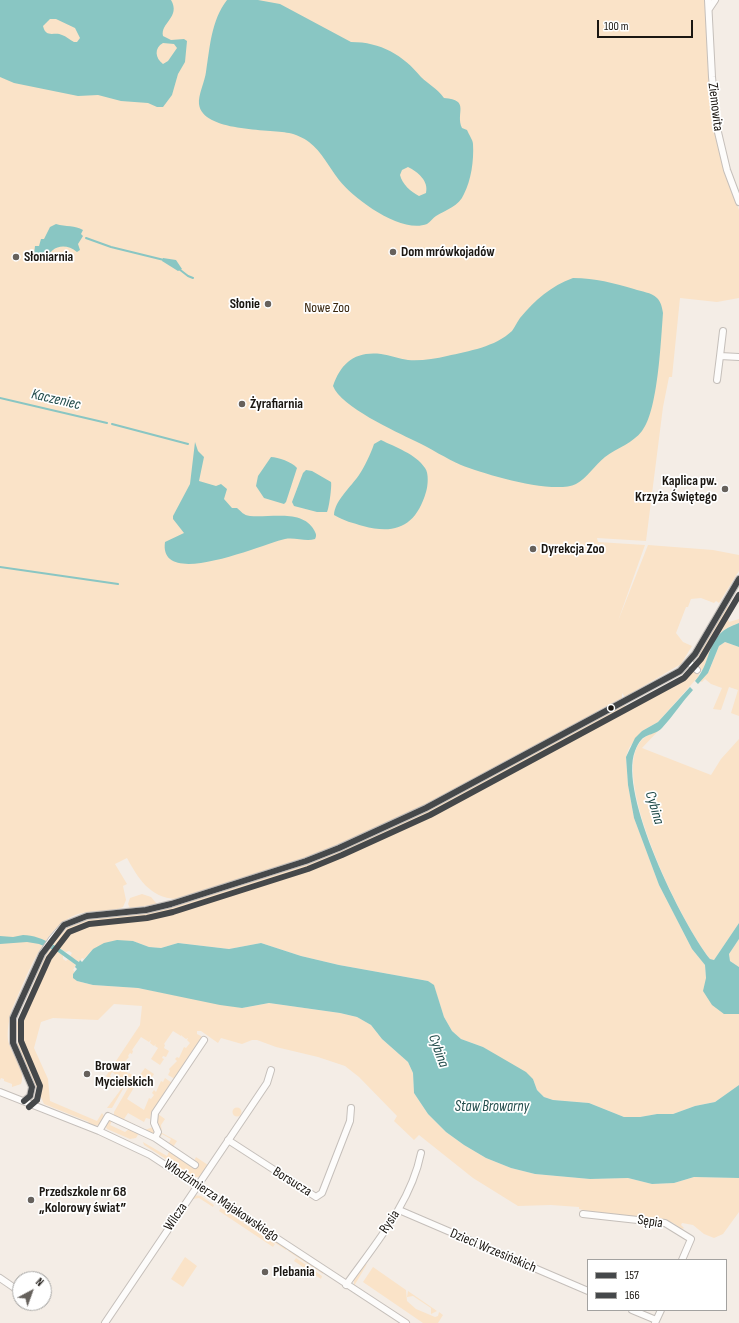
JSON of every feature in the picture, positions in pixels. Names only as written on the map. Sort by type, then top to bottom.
[{"type":"street","name":"Ziemowita","points":[[708,0],[712,77],[717,128],[727,170],[739,202]]},
{"type":"street","points":[[709,9],[715,0]]},
{"type":"street","points":[[717,380],[723,331]]},
{"type":"street","points":[[720,356],[739,357]]},
{"type":"street","points":[[24,1101],[30,1096],[32,1087],[13,1043],[13,1018],[42,954],[64,925],[87,916],[146,910],[171,904],[306,861],[360,839],[410,816],[675,675],[689,662],[739,579]]},
{"type":"street","points":[[689,662],[697,670]]},
{"type":"street","points":[[155,1138],[158,1132],[154,1123],[155,1113],[204,1040]]},
{"type":"street","name":"Wilcza","points":[[105,1323],[267,1083],[272,1070]]},
{"type":"street","name":"Włodzimierza Majakowskiego","points":[[0,1092],[99,1132],[150,1155],[406,1323]]},
{"type":"street","name":"Borsucza","points":[[228,1140],[316,1197],[322,1193],[350,1121],[351,1108]]},
{"type":"street","points":[[99,1132],[108,1116],[155,1138],[195,1165]]},
{"type":"street","name":"Rysia","points":[[346,1285],[399,1210],[418,1165],[421,1153]]},
{"type":"street","name":"Dzieci Wrzesińskich","points":[[399,1210],[587,1291]]},
{"type":"street","name":"Sępia","points":[[583,1214],[665,1223],[691,1239],[682,1259]]},
{"type":"street","points":[[0,1278],[12,1286]]},
{"type":"street","points":[[634,1311],[656,1322],[661,1311]]},
{"type":"green space","name":"Nowe Zoo","points":[[0,0],[706,0],[709,80],[714,130],[722,162],[739,210],[739,298],[717,302],[680,298],[672,377],[669,377],[663,407],[646,541],[597,538],[598,542],[645,545],[618,621],[648,545],[713,550],[739,555],[739,571],[719,603],[716,601],[714,603],[701,598],[691,599],[688,607],[686,607],[676,633],[683,642],[692,646],[681,664],[625,697],[622,693],[622,698],[597,711],[597,713],[426,805],[344,843],[296,860],[176,899],[159,895],[146,886],[127,858],[115,864],[127,884],[123,886],[126,900],[123,907],[113,910],[78,914],[65,920],[54,930],[45,942],[29,970],[11,1011],[8,1026],[9,1045],[22,1073],[21,1084],[12,1087],[12,1084],[4,1081],[4,1079],[1,1078],[0,1080]]},
{"type":"green space","points":[[728,606],[732,609],[727,616],[729,622],[739,619],[739,623],[722,632],[713,642],[702,671],[698,660],[703,644]]},
{"type":"green space","points":[[725,642],[739,647],[739,716],[731,713],[738,690],[729,687],[721,710],[713,709],[722,688],[711,684],[705,679],[702,682],[700,681],[709,671],[719,646]]},
{"type":"green space","points":[[694,672],[699,674],[698,677],[658,722],[642,731],[629,748],[626,757],[628,785],[634,818],[659,885],[692,949],[705,965],[706,978],[739,1014],[739,1085],[715,1102],[695,1106],[673,1114],[624,1117],[589,1103],[553,1100],[544,1097],[537,1090],[533,1079],[483,1047],[461,1039],[452,1031],[444,1017],[434,986],[428,981],[339,965],[301,956],[261,943],[229,949],[178,943],[161,948],[149,947],[133,941],[93,949],[84,959],[82,958],[79,962],[70,956],[72,953],[69,951],[66,952],[55,946],[63,955],[63,959],[66,961],[68,959],[76,965],[73,970],[75,972],[73,974],[77,981],[93,985],[138,988],[242,1008],[269,1003],[340,1013],[357,1017],[371,1025],[382,1039],[408,1062],[413,1073],[414,1093],[428,1114],[446,1132],[486,1158],[511,1168],[535,1174],[590,1179],[628,1178],[652,1184],[674,1183],[694,1177],[739,1178],[739,1212],[723,1234],[714,1238],[704,1234],[693,1225],[682,1223],[681,1225],[684,1228],[682,1229],[673,1223],[664,1220],[602,1214],[579,1209],[579,1207],[551,1205],[518,1206],[473,1178],[419,1135],[414,1140],[394,1121],[397,1116],[359,1077],[345,1066],[318,1057],[276,1047],[257,1040],[252,1040],[242,1044],[221,1038],[218,1043],[201,1031],[197,1031],[197,1034],[202,1038],[175,1079],[168,1075],[170,1071],[169,1069],[177,1061],[175,1059],[177,1057],[179,1058],[184,1047],[186,1048],[190,1043],[187,1040],[188,1038],[186,1039],[182,1035],[181,1036],[173,1031],[164,1044],[164,1048],[169,1051],[166,1057],[163,1056],[162,1058],[164,1059],[160,1065],[151,1059],[158,1048],[155,1046],[156,1044],[154,1046],[150,1043],[151,1040],[149,1042],[141,1037],[132,1050],[132,1054],[130,1053],[128,1056],[129,1057],[120,1067],[128,1073],[127,1075],[129,1073],[134,1076],[133,1078],[134,1077],[137,1079],[145,1068],[154,1074],[150,1080],[148,1079],[146,1081],[148,1082],[144,1088],[139,1084],[137,1087],[135,1086],[127,1099],[144,1110],[149,1098],[151,1099],[154,1095],[152,1093],[154,1090],[156,1092],[161,1081],[163,1082],[165,1078],[172,1083],[151,1113],[150,1119],[146,1118],[144,1122],[128,1113],[124,1119],[145,1130],[153,1127],[156,1130],[153,1134],[114,1115],[114,1112],[128,1088],[126,1082],[112,1072],[110,1076],[121,1083],[123,1089],[112,1108],[107,1108],[122,1088],[106,1076],[140,1025],[142,1006],[114,1004],[98,1020],[53,1018],[41,1022],[34,1048],[48,1079],[50,1101],[97,1121],[102,1113],[104,1116],[99,1125],[94,1126],[86,1123],[89,1122],[44,1104],[18,1046],[17,1023],[44,959],[58,937],[68,927],[91,919],[144,913],[176,906],[308,863],[339,851],[431,809],[625,705],[626,707],[688,673]]},
{"type":"green space","points":[[660,729],[642,748],[711,775],[721,759],[739,739],[739,923],[714,960],[710,959],[698,941],[684,918],[670,889],[656,859],[637,799],[633,773],[635,752],[644,738]]},
{"type":"green space","points":[[142,894],[151,897],[157,904],[130,908],[128,904],[130,898]]},
{"type":"green space","points":[[739,939],[739,967],[730,961],[729,954]]},
{"type":"green space","points":[[235,1108],[239,1108],[241,1112],[239,1116],[235,1116],[233,1114],[233,1110]]},
{"type":"green space","points":[[158,1114],[165,1119],[161,1125],[162,1133],[177,1141],[173,1147],[194,1161],[196,1157],[208,1165],[200,1177],[194,1177],[144,1145],[143,1142],[167,1156],[172,1145],[169,1143],[171,1139],[162,1134],[160,1138],[161,1130],[157,1122]]},
{"type":"green space","points":[[109,1121],[112,1121],[110,1125],[125,1132],[129,1129],[139,1133],[136,1138],[130,1139],[107,1129],[105,1125]]},
{"type":"green space","points":[[194,1195],[201,1196],[214,1205],[213,1207],[199,1198],[191,1198]]},
{"type":"green space","points":[[220,1207],[224,1207],[287,1248],[286,1250]]},
{"type":"green space","points":[[221,1208],[275,1244],[273,1247],[219,1211]]},
{"type":"green space","points":[[289,1250],[323,1272],[323,1274],[288,1251]]},
{"type":"green space","points":[[185,1257],[197,1266],[183,1287],[171,1279]]},
{"type":"green space","points":[[296,1258],[322,1276],[321,1279],[294,1261]]},
{"type":"green space","points":[[367,1264],[354,1286],[354,1279],[363,1266]]},
{"type":"green space","points":[[373,1267],[406,1290],[407,1301],[416,1309],[435,1317],[438,1316],[439,1312],[443,1315],[438,1323],[423,1323],[363,1282]]},
{"type":"green space","points":[[408,1291],[437,1311],[431,1314],[431,1308],[413,1296],[407,1297]]},
{"type":"water","points":[[0,0],[171,0],[174,11],[164,27],[163,36],[171,40],[184,39],[187,41],[185,62],[178,74],[172,95],[163,107],[157,107],[148,103],[121,101],[98,95],[78,96],[14,83],[0,77]],"holes":[[[50,19],[56,19],[75,28],[80,38],[77,42],[74,42],[59,34],[48,34],[44,30],[43,26]],[[163,43],[174,44],[177,48],[168,61],[163,64],[157,56],[157,50]]]},
{"type":"water","points":[[227,0],[258,0],[280,4],[351,42],[372,44],[390,51],[407,62],[444,98],[457,101],[460,104],[460,122],[462,128],[467,130],[473,144],[470,177],[459,202],[436,216],[427,224],[416,226],[404,224],[379,213],[355,196],[339,180],[318,150],[305,139],[289,133],[238,128],[212,120],[203,113],[199,104],[200,96],[214,25]],"holes":[[[408,167],[422,177],[426,185],[426,193],[419,196],[407,187],[400,175],[402,170]]]},
{"type":"water","points":[[56,224],[77,227],[83,230],[81,234],[83,236],[78,244],[80,250],[77,252],[68,247],[58,247],[51,252],[46,261],[39,260],[33,262],[35,246],[39,246],[41,239],[44,239],[50,227]]},
{"type":"water","points":[[163,258],[176,260],[182,269],[178,271],[162,261]]},
{"type":"water","points":[[573,278],[604,281],[649,293],[655,296],[658,300],[663,313],[658,375],[652,408],[647,422],[642,431],[630,442],[605,457],[576,484],[565,487],[536,485],[501,478],[461,465],[382,425],[357,410],[338,394],[333,386],[340,371],[345,365],[350,360],[364,354],[381,354],[408,360],[422,360],[438,358],[490,345],[512,331],[526,311],[544,294],[565,281]]},
{"type":"water","points":[[381,440],[405,451],[421,463],[426,470],[428,483],[422,504],[417,513],[410,520],[395,528],[375,529],[334,515],[337,504],[361,472],[374,444]]},
{"type":"water","points":[[195,442],[198,451],[204,457],[199,481],[216,486],[221,484],[227,489],[224,499],[232,508],[237,508],[244,514],[250,516],[285,516],[302,519],[309,523],[314,530],[316,534],[315,539],[285,539],[236,555],[195,564],[178,563],[167,556],[165,542],[184,533],[173,519],[173,516],[190,484]]},
{"type":"water","points":[[271,457],[285,460],[297,468],[286,502],[284,504],[264,498],[256,486],[258,476]]},
{"type":"water","points":[[306,470],[312,471],[331,482],[329,507],[327,512],[317,512],[294,506],[292,502],[303,473]]},
{"type":"water","points":[[739,623],[739,647],[725,642],[719,646],[708,673],[698,684],[695,681],[705,664],[715,641],[720,634],[728,628]]},
{"type":"water","points":[[690,687],[693,690],[662,728],[644,737],[638,744],[635,751],[632,771],[636,797],[644,826],[656,858],[669,889],[684,918],[710,959],[714,960],[739,923],[739,939],[729,954],[730,961],[739,967],[739,1014],[724,1014],[712,1005],[703,991],[706,978],[705,965],[692,949],[659,885],[634,818],[628,785],[626,757],[635,738],[642,731],[658,722]]},
{"type":"water","name":"Staw Browarny","points":[[23,935],[46,941],[79,962],[80,960],[82,962],[93,949],[104,943],[117,940],[133,941],[149,947],[161,948],[178,943],[229,949],[261,943],[301,956],[339,965],[428,981],[434,985],[444,1017],[452,1031],[461,1039],[483,1047],[526,1072],[533,1079],[537,1090],[544,1097],[553,1100],[589,1103],[624,1117],[673,1114],[695,1106],[715,1102],[739,1085],[739,1178],[694,1177],[674,1183],[652,1184],[628,1178],[590,1179],[535,1174],[511,1168],[486,1158],[446,1132],[428,1114],[414,1093],[413,1073],[408,1062],[382,1039],[371,1025],[357,1017],[340,1013],[269,1003],[242,1008],[220,1005],[138,988],[93,985],[77,981],[73,978],[73,974],[77,969],[75,967],[76,965],[58,952],[39,944],[27,942],[0,944],[0,936],[13,937]]},
{"type":"waterway","points":[[86,238],[111,247],[164,260]]},
{"type":"waterway","points":[[179,269],[193,278]]},
{"type":"waterway","name":"Kaczeniec","points":[[0,398],[107,423]]},
{"type":"waterway","name":"Kaczeniec","points":[[112,424],[188,444]]},
{"type":"waterway","points":[[0,567],[118,584]]},
{"type":"transit line","name":"157","points":[[24,1101],[30,1096],[32,1087],[13,1043],[13,1018],[42,954],[64,925],[87,916],[146,910],[171,904],[306,861],[339,848],[426,808],[680,671],[695,654],[739,579]]},
{"type":"transit line","name":"166","points":[[29,1107],[37,1100],[40,1086],[21,1041],[21,1020],[49,958],[69,932],[89,924],[147,918],[173,912],[308,869],[430,815],[684,678],[701,659],[739,595]]},
{"type":"place","name":"Dom mrówkojadów","points":[[393,252]]},
{"type":"place","name":"Słoniarnia","points":[[16,257]]},
{"type":"place","name":"Słonie","points":[[268,304]]},
{"type":"place","name":"Żyrafiarnia","points":[[242,404]]},
{"type":"place","name":"Kaplica pw. Krzyża Świętego","points":[[725,489]]},
{"type":"place","name":"Dyrekcja Zoo","points":[[533,549]]},
{"type":"place","name":"Browar Mycielskich","points":[[87,1074]]},
{"type":"place","name":"Przedszkole nr 68 „Kolorowy świat”","points":[[31,1200]]},
{"type":"place","name":"Plebania","points":[[265,1272]]},
{"type":"water label","name":"Cybina","points":[[654,808]]},
{"type":"water label","name":"Cybina","points":[[438,1051]]}]
